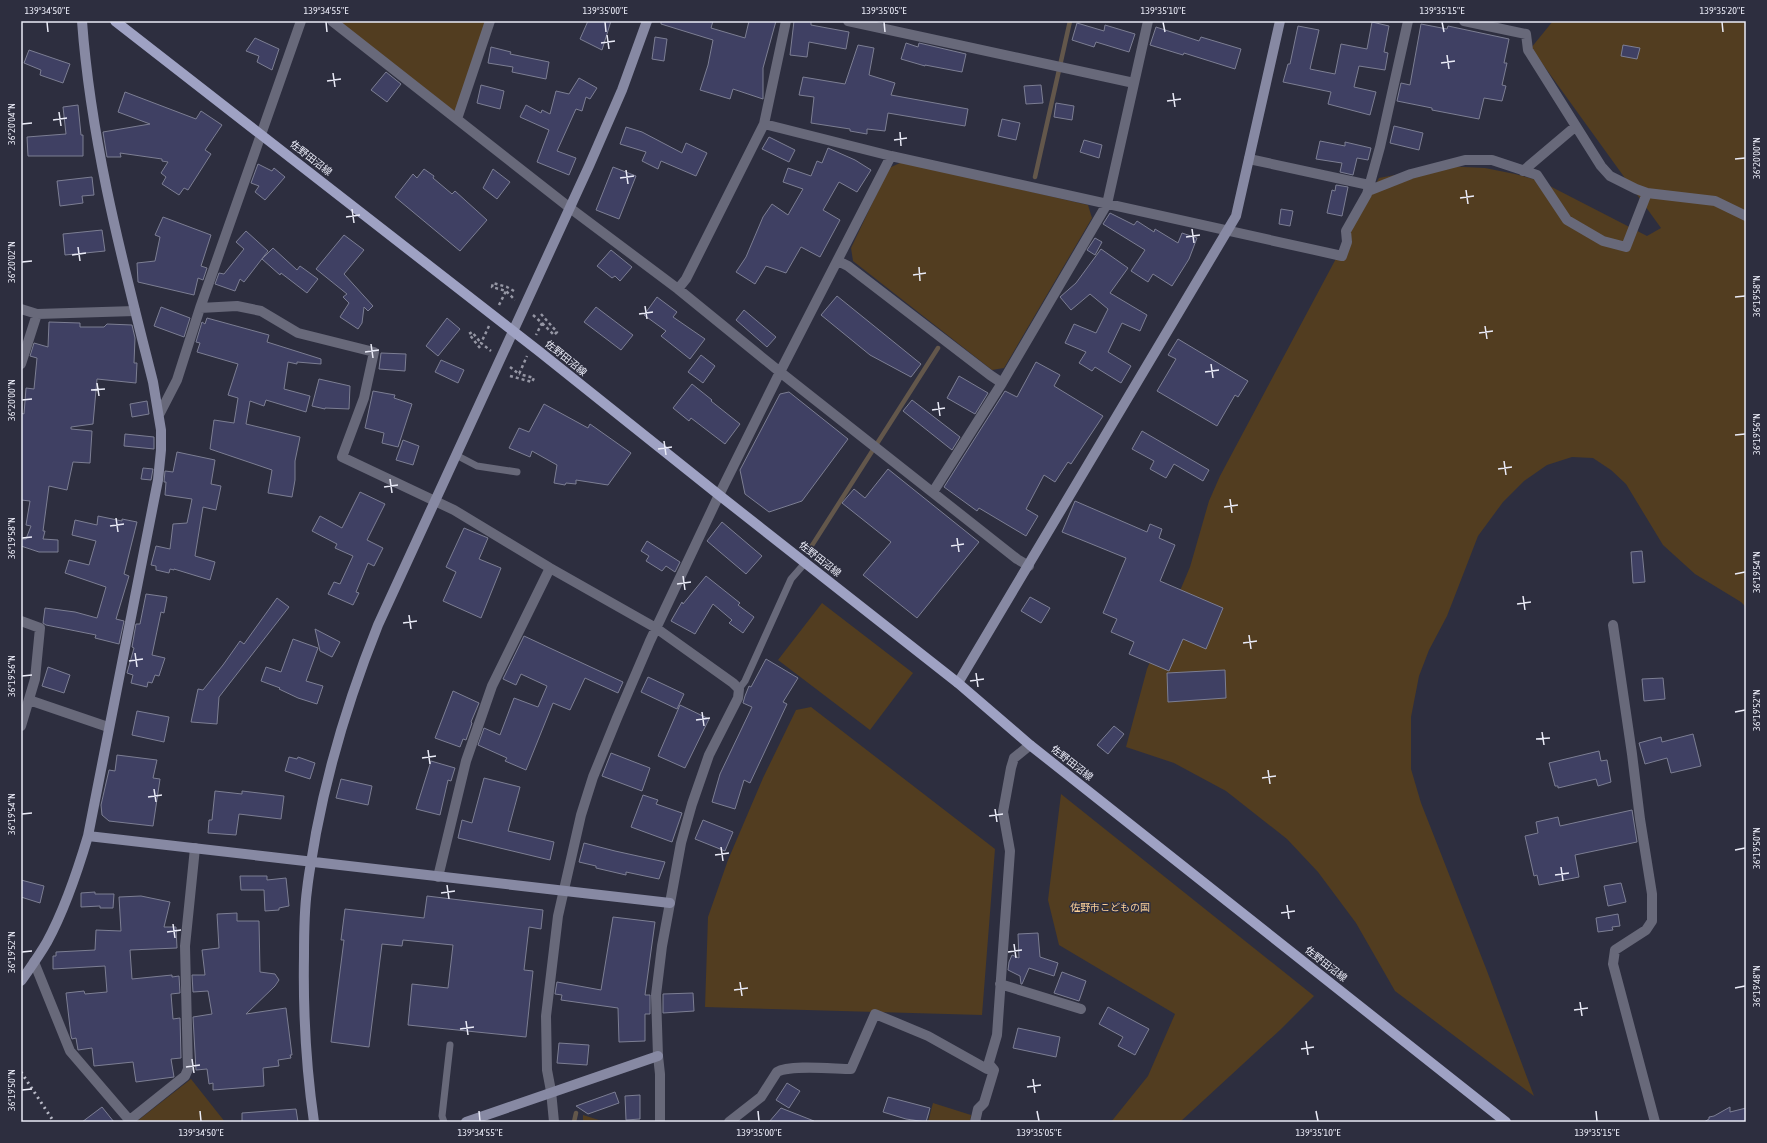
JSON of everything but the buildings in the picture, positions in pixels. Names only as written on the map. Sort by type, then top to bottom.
[{"type":"main road","name":"佐野田沼線","points":[[115,21],[512,330],[958,683],[1030,745],[1506,1122]]},
{"type":"street","points":[[21,981],[47,942],[66,902],[88,836],[108,727],[158,480],[161,450],[160,413],[96,141],[88,86],[82,21]]},
{"type":"street","points":[[160,413],[177,380],[260,133],[301,21]]},
{"type":"street","points":[[332,21],[570,208],[678,289],[780,372],[1017,559],[1029,566]]},
{"type":"street","points":[[457,119],[490,21]]},
{"type":"street","points":[[314,1122],[306,1061],[304,1017],[304,926],[311,862],[331,761],[343,720],[358,674],[378,625],[512,330],[570,208],[622,90],[646,21]]},
{"type":"street","points":[[678,289],[686,279],[694,264],[764,124],[786,21]]},
{"type":"street","points":[[848,21],[1134,83]]},
{"type":"street","points":[[933,492],[1002,382],[1107,204],[1148,21]]},
{"type":"street","points":[[958,683],[1236,216],[1280,21]]},
{"type":"street","points":[[764,124],[891,156],[1342,256],[1346,242],[1346,231],[1368,188],[1380,147],[1408,21]]},
{"type":"street","points":[[1464,21],[1526,34],[1528,50],[1601,166],[1610,176],[1647,193],[1715,201],[1746,216]]},
{"type":"street","points":[[1523,171],[1576,126]]},
{"type":"street","points":[[554,1122],[547,1070],[546,1016],[558,916],[581,815],[593,777],[656,628],[719,495],[780,372],[891,156]]},
{"type":"street","points":[[1249,159],[1368,188],[1411,174],[1465,160],[1492,160],[1536,175],[1566,220],[1603,241],[1626,247],[1647,193]]},
{"type":"street","points":[[838,261],[848,266],[983,370],[1002,382]]},
{"type":"street","points":[[200,308],[237,306],[261,311],[298,334],[374,352],[364,398],[342,457],[454,510],[550,568],[656,628],[733,683],[739,689],[738,698],[709,755],[692,804],[681,843],[662,946],[656,995],[660,1074],[660,1122]]},
{"type":"street","points":[[21,309],[37,314],[135,311]]},
{"type":"street","points":[[21,364],[37,314]]},
{"type":"street","points":[[438,877],[466,761],[492,686],[550,568]]},
{"type":"street","points":[[21,621],[40,628],[35,679],[21,726]]},
{"type":"street","points":[[1613,625],[1652,894],[1652,921],[1646,930],[1615,950],[1613,964],[1655,1122]]},
{"type":"street","points":[[29,700],[108,727]]},
{"type":"street","points":[[729,1122],[761,1097],[777,1072],[781,1069],[851,1069],[874,1014],[928,1036],[987,1069],[998,1035],[1000,984],[1010,851],[1003,812],[1014,758],[1030,745]]},
{"type":"street","points":[[88,836],[670,903]]},
{"type":"street","points":[[34,962],[70,1051],[130,1121],[185,1076],[188,1069],[185,946],[195,848]]},
{"type":"street","points":[[1000,984],[1081,1009]]},
{"type":"street","points":[[466,1122],[551,1091],[658,1056]]},
{"type":"street","points":[[975,1122],[978,1109],[984,1103],[994,1070],[989,1064]]},
{"type":"lane","points":[[456,455],[477,466],[517,472]]},
{"type":"lane","points":[[739,689],[745,681],[790,579],[805,563]]},
{"type":"lane","points":[[444,1122],[442,1116],[450,1045]]},
{"type":"path","points":[[506,291],[492,287],[493,283],[507,287],[514,291]]},
{"type":"path","points":[[541,314],[557,332],[554,335],[542,323]]},
{"type":"path","points":[[480,348],[469,334],[472,332],[481,343]]},
{"type":"path","points":[[510,376],[532,382],[534,378],[519,374]]},
{"type":"green space","points":[[332,21],[490,21],[457,119]]},
{"type":"green space","points":[[1553,21],[1746,21],[1746,607],[1741,602],[1695,574],[1663,545],[1626,484],[1611,470],[1593,458],[1572,457],[1547,465],[1524,481],[1503,502],[1478,536],[1447,616],[1429,650],[1419,676],[1411,717],[1411,769],[1421,803],[1534,1096],[1395,991],[1356,923],[1318,872],[1287,839],[1226,791],[1174,763],[1126,747],[1147,669],[1190,567],[1209,501],[1220,476],[1379,178],[1443,166],[1485,168],[1540,181],[1647,236],[1661,228],[1531,48]]},
{"type":"green space","points":[[902,162],[1088,205],[1092,218],[1004,368],[992,370],[853,261],[851,248],[889,168]]},
{"type":"green space","points":[[822,603],[913,673],[870,730],[778,660]]},
{"type":"green space","points":[[811,707],[995,849],[982,1015],[705,1007],[708,917],[728,860],[763,778],[796,710]]},
{"type":"green space","name":"佐野市こどもの国","points":[[1061,794],[1314,996],[1280,1030],[1180,1122],[1111,1122],[1148,1076],[1175,1014],[1059,945],[1048,900]]},
{"type":"green space","points":[[191,1079],[225,1122],[136,1122]]},
{"type":"green space","points":[[933,1103],[971,1115],[970,1122],[928,1122]]},
{"type":"green space","points":[[583,1115],[605,1122],[583,1122]]},
{"type":"waterway","points":[[1035,177],[1070,21]]},
{"type":"waterway","points":[[811,547],[938,348]]},
{"type":"waterway","points":[[574,1122],[576,1113]]},
{"type":"railway","points":[[21,1072],[54,1122]]}]
